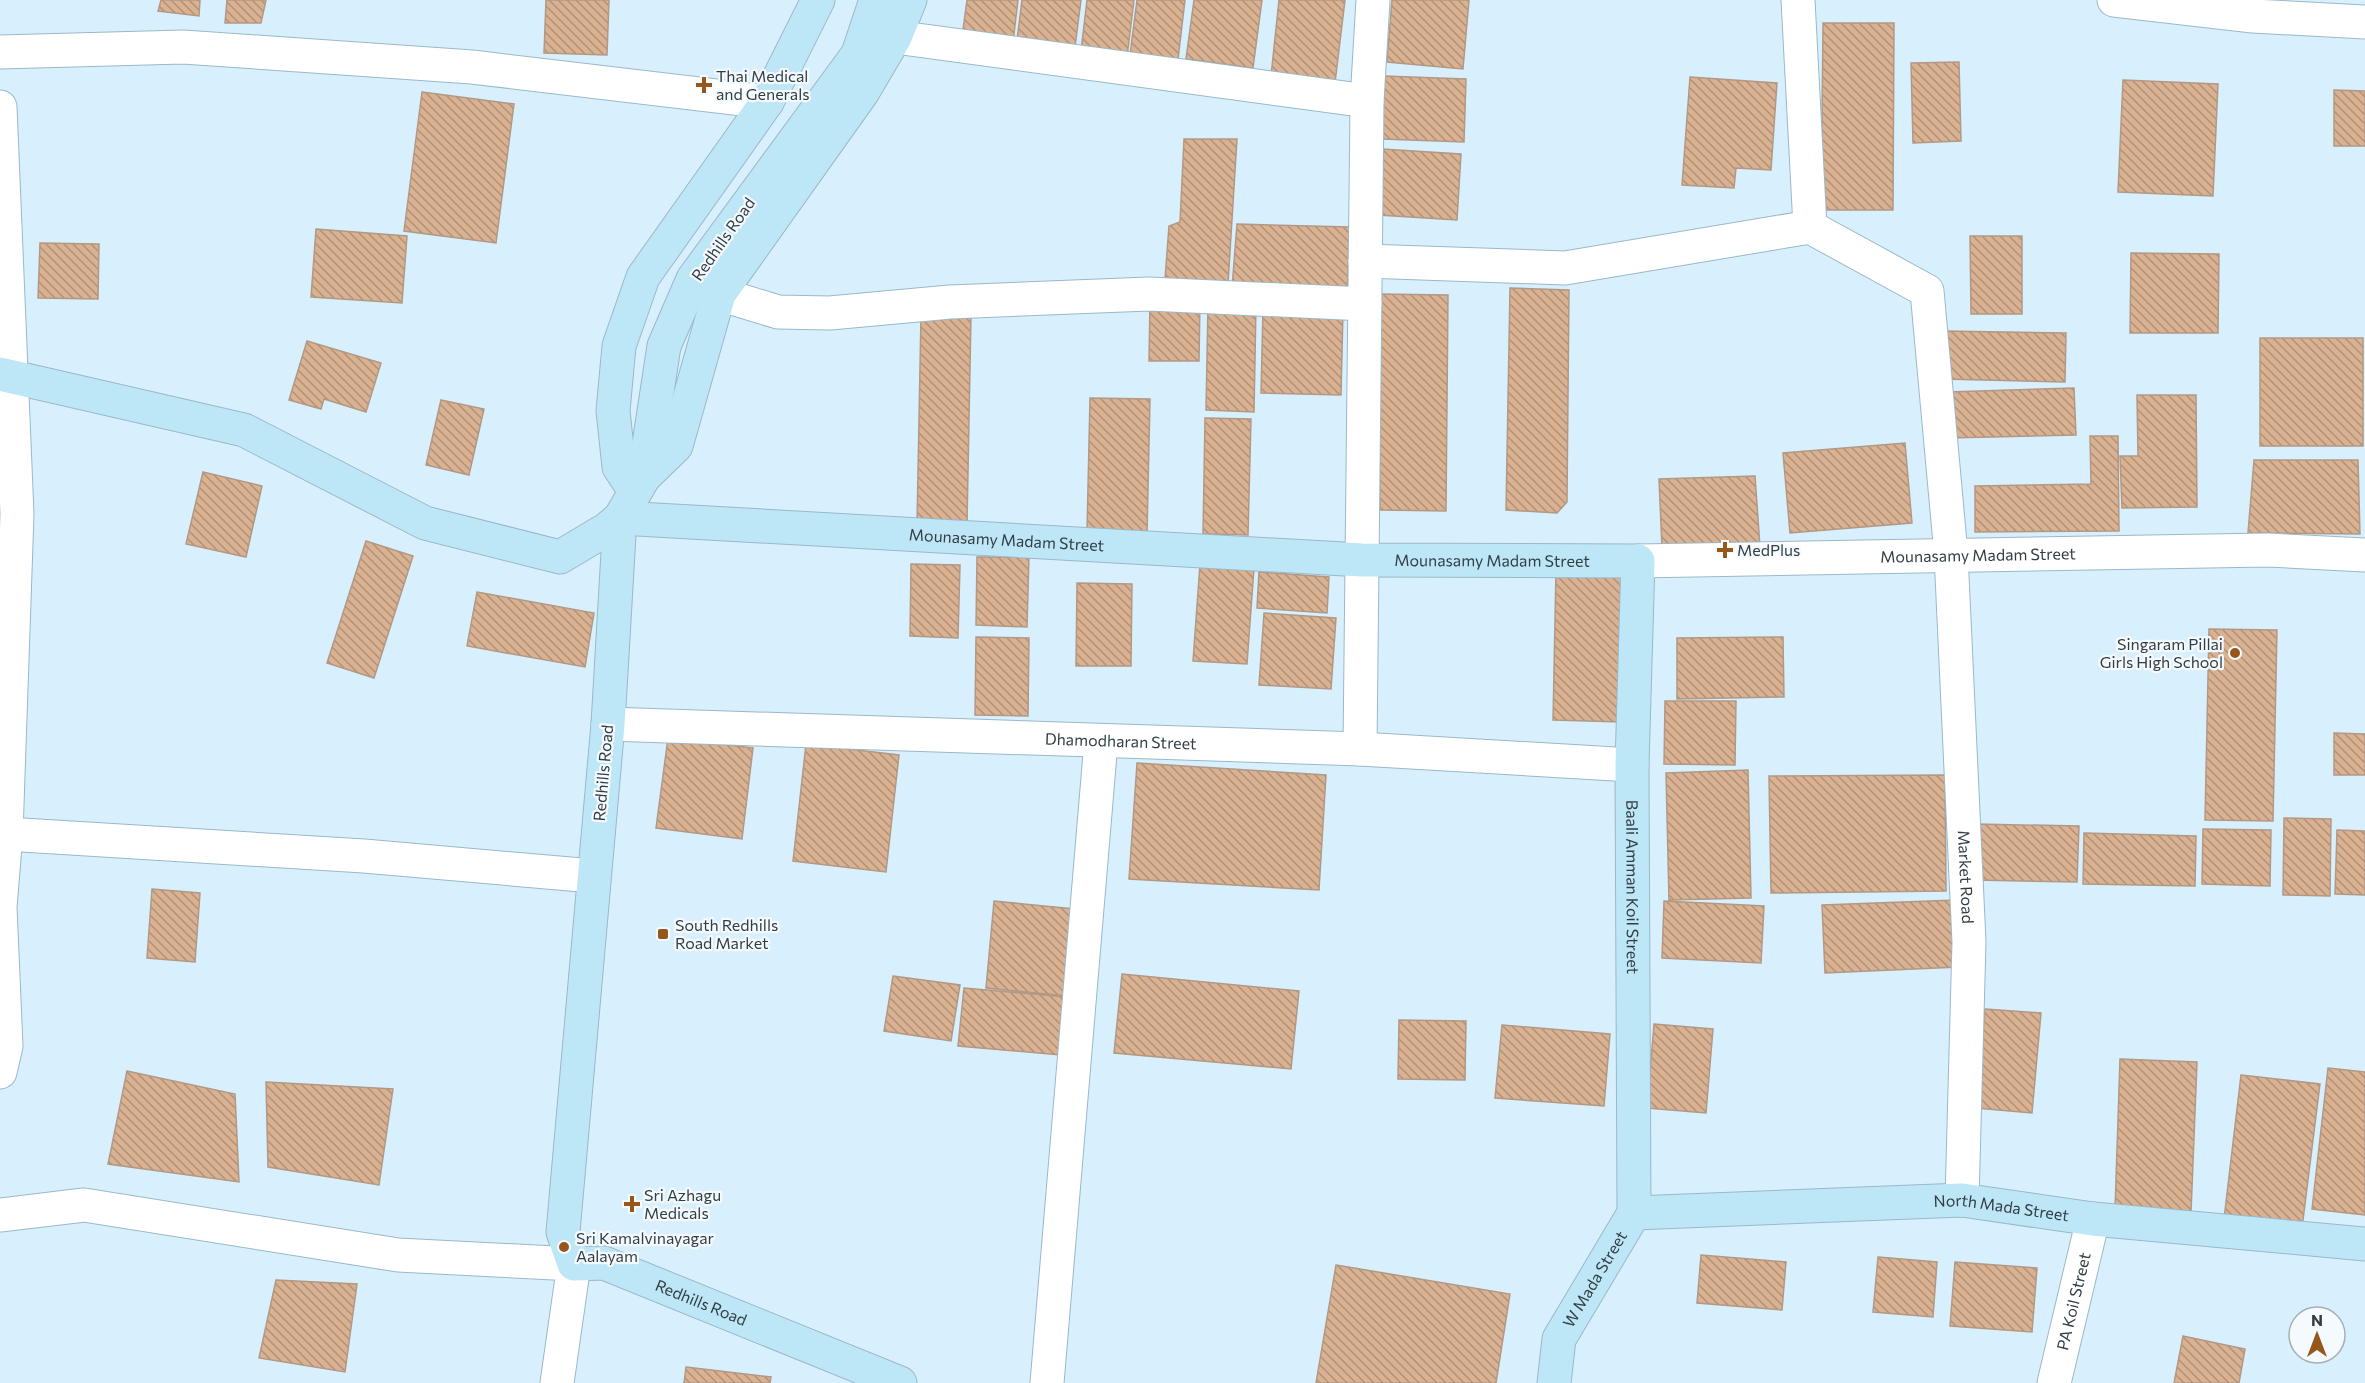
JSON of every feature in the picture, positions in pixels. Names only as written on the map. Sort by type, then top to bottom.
[{"type":"street","points":[[633,495],[619,467],[613,411],[619,346],[643,278],[767,102],[818,0]]},
{"type":"street","name":"Redhills Road","points":[[876,0],[858,54],[693,279],[664,346],[633,495],[593,876],[563,1232],[574,1264],[604,1263],[900,1383]]},
{"type":"street","points":[[5,375],[244,430],[425,523],[560,557],[607,529],[676,446],[719,294],[862,93],[895,37],[910,0]]},
{"type":"street","points":[[1360,750],[1367,101],[1373,0]]},
{"type":"street","points":[[1365,261],[1564,268],[1810,226],[1798,0]]},
{"type":"street","points":[[2114,0],[2253,16],[2365,22]]},
{"type":"street","points":[[895,37],[1367,101]]},
{"type":"street","points":[[0,52],[194,48],[472,67],[767,102]]},
{"type":"street","points":[[0,107],[5,375],[16,514],[6,834],[0,907],[6,1046],[0,1072]]},
{"type":"street","name":"Market Road","points":[[1810,226],[1927,291],[1951,554],[1969,942],[1962,1200]]},
{"type":"street","points":[[719,294],[777,312],[830,313],[950,302],[1149,294],[1365,304]]},
{"type":"street","name":"Mounasamy Madam Street","points":[[633,495],[1362,560],[1638,561],[2268,550],[2365,555]]},
{"type":"street","name":"Baali Amman Koil Street","points":[[1634,1213],[1632,765],[1638,561]]},
{"type":"street","name":"Dhamodharan Street","points":[[609,724],[1360,750],[1632,765]]},
{"type":"street","points":[[1047,1383],[1101,742]]},
{"type":"street","points":[[6,834],[364,856],[593,876]]},
{"type":"street","name":"North Mada Street","points":[[1634,1213],[1962,1200],[2093,1219],[2365,1244]]},
{"type":"street","points":[[0,1215],[84,1205],[398,1255],[574,1264],[557,1383]]},
{"type":"street","name":"W Mada Street","points":[[1554,1383],[1559,1339],[1634,1213]]},
{"type":"street","name":"PA Koil Street","points":[[2054,1383],[2093,1219]]},
{"type":"building","points":[[161,0],[200,0],[199,16],[158,11]]},
{"type":"building","points":[[227,0],[266,0],[261,23],[225,23]]},
{"type":"building","points":[[546,0],[609,0],[607,55],[544,53]]},
{"type":"building","points":[[967,0],[1018,0],[1013,42],[962,37]]},
{"type":"building","points":[[1022,0],[1081,0],[1075,47],[1017,40]]},
{"type":"building","points":[[1087,0],[1134,0],[1127,57],[1081,51]]},
{"type":"building","points":[[1137,0],[1185,0],[1177,68],[1129,62]]},
{"type":"building","points":[[1194,0],[1262,0],[1253,68],[1186,59]]},
{"type":"building","points":[[1279,0],[1345,0],[1335,83],[1271,76]]},
{"type":"building","points":[[1392,0],[1469,0],[1463,69],[1387,62]]},
{"type":"building","points":[[1823,23],[1894,23],[1893,210],[1821,210]]},
{"type":"building","points":[[1959,62],[1961,141],[1913,143],[1911,63]]},
{"type":"building","points":[[1384,76],[1466,79],[1464,142],[1382,139]]},
{"type":"building","points":[[1690,77],[1777,83],[1771,170],[1736,168],[1734,188],[1682,185]]},
{"type":"building","points":[[2123,80],[2218,84],[2213,196],[2118,192]]},
{"type":"building","points":[[2334,90],[2365,91],[2365,146],[2334,146]]},
{"type":"building","points":[[422,92],[514,104],[496,243],[404,231]]},
{"type":"building","points":[[1184,139],[1237,139],[1228,284],[1165,279],[1169,226],[1180,222]]},
{"type":"building","points":[[1382,149],[1461,154],[1457,220],[1378,215]]},
{"type":"building","points":[[1237,224],[1350,227],[1347,295],[1232,288]]},
{"type":"building","points":[[316,229],[407,236],[402,303],[311,297]]},
{"type":"building","points":[[1970,236],[2022,236],[2022,314],[1971,314]]},
{"type":"building","points":[[40,243],[99,244],[98,299],[38,298]]},
{"type":"building","points":[[2131,253],[2219,254],[2218,333],[2130,333]]},
{"type":"building","points":[[1510,288],[1569,290],[1567,502],[1557,513],[1506,510]]},
{"type":"building","points":[[1378,294],[1448,295],[1446,511],[1380,510]]},
{"type":"building","points":[[1150,301],[1200,302],[1199,361],[1149,361]]},
{"type":"building","points":[[1208,305],[1256,306],[1254,412],[1206,410]]},
{"type":"building","points":[[1263,309],[1343,311],[1341,395],[1261,393]]},
{"type":"building","points":[[921,315],[971,316],[967,525],[917,524]]},
{"type":"building","points":[[1944,331],[2066,333],[2065,382],[1943,379]]},
{"type":"building","points":[[2260,338],[2363,338],[2363,446],[2260,446]]},
{"type":"building","points":[[307,341],[381,363],[366,412],[324,399],[321,409],[289,400]]},
{"type":"building","points":[[2074,388],[2076,435],[1949,438],[1948,392]]},
{"type":"building","points":[[2137,395],[2196,395],[2197,507],[2122,508],[2120,456],[2138,456]]},
{"type":"building","points":[[1090,398],[1150,399],[1147,534],[1087,532]]},
{"type":"building","points":[[441,400],[484,409],[469,475],[426,465]]},
{"type":"building","points":[[1205,418],[1251,419],[1248,535],[1203,534]]},
{"type":"building","points":[[2090,436],[2118,436],[2119,531],[1975,532],[1975,486],[2091,484]]},
{"type":"building","points":[[1905,443],[1912,523],[1790,533],[1783,453]]},
{"type":"building","points":[[2254,460],[2358,460],[2360,534],[2248,533]]},
{"type":"building","points":[[203,472],[262,486],[246,557],[186,544]]},
{"type":"building","points":[[1755,476],[1760,547],[1662,548],[1659,479]]},
{"type":"building","points":[[366,541],[413,556],[374,678],[327,663]]},
{"type":"building","points":[[977,557],[1029,557],[1027,627],[976,625]]},
{"type":"building","points":[[911,564],[960,565],[958,638],[910,636]]},
{"type":"building","points":[[1200,564],[1254,568],[1247,664],[1193,661]]},
{"type":"building","points":[[1556,570],[1623,571],[1621,722],[1553,720]]},
{"type":"building","points":[[1259,572],[1329,577],[1327,613],[1257,608]]},
{"type":"building","points":[[1077,583],[1132,584],[1131,666],[1076,666]]},
{"type":"building","points":[[477,592],[594,613],[585,667],[467,646]]},
{"type":"building","points":[[1264,613],[1336,618],[1331,689],[1259,685]]},
{"type":"building","points":[[2209,629],[2277,630],[2273,821],[2205,820]]},
{"type":"building","points":[[976,637],[1029,638],[1028,716],[975,715]]},
{"type":"building","points":[[1783,637],[1784,697],[1677,699],[1677,638]]},
{"type":"building","points":[[1665,701],[1736,701],[1735,765],[1664,764]]},
{"type":"building","points":[[2334,733],[2365,734],[2365,775],[2334,775]]},
{"type":"building","points":[[668,738],[753,748],[742,839],[656,828]]},
{"type":"building","points":[[806,744],[899,755],[886,872],[793,861]]},
{"type":"building","points":[[1137,763],[1326,775],[1319,890],[1129,879]]},
{"type":"building","points":[[1748,770],[1751,898],[1669,900],[1666,773]]},
{"type":"building","points":[[1945,775],[1946,891],[1771,893],[1769,776]]},
{"type":"building","points":[[2284,818],[2331,819],[2330,896],[2283,895]]},
{"type":"building","points":[[1976,824],[2079,826],[2077,882],[1974,880]]},
{"type":"building","points":[[2203,829],[2271,830],[2270,886],[2202,884]]},
{"type":"building","points":[[2337,830],[2365,831],[2365,895],[2335,894]]},
{"type":"building","points":[[2084,833],[2196,836],[2195,886],[2083,884]]},
{"type":"building","points":[[152,889],[200,893],[195,962],[147,958]]},
{"type":"building","points":[[1956,900],[1959,967],[1825,973],[1822,905]]},
{"type":"building","points":[[994,901],[1085,910],[1077,997],[986,988]]},
{"type":"building","points":[[1664,901],[1764,906],[1761,963],[1662,958]]},
{"type":"building","points":[[1122,974],[1299,991],[1291,1069],[1114,1053]]},
{"type":"building","points":[[893,976],[960,985],[951,1041],[884,1031]]},
{"type":"building","points":[[964,988],[1078,998],[1072,1056],[958,1046]]},
{"type":"building","points":[[1985,1009],[2041,1013],[2032,1113],[1976,1108]]},
{"type":"building","points":[[1399,1020],[1466,1021],[1465,1080],[1398,1079]]},
{"type":"building","points":[[1654,1024],[1713,1029],[1706,1113],[1647,1108]]},
{"type":"building","points":[[1502,1025],[1610,1034],[1604,1106],[1495,1098]]},
{"type":"building","points":[[2120,1059],[2197,1062],[2191,1213],[2115,1210]]},
{"type":"building","points":[[2328,1068],[2365,1072],[2365,1215],[2312,1209]]},
{"type":"building","points":[[127,1071],[235,1094],[239,1182],[108,1164]]},
{"type":"building","points":[[2241,1075],[2320,1084],[2302,1228],[2224,1219]]},
{"type":"building","points":[[266,1082],[393,1089],[379,1185],[268,1167]]},
{"type":"building","points":[[1701,1255],[1786,1262],[1782,1310],[1697,1303]]},
{"type":"building","points":[[1878,1257],[1937,1262],[1933,1317],[1873,1312]]},
{"type":"building","points":[[1955,1262],[2037,1268],[2032,1332],[1950,1326]]},
{"type":"building","points":[[1336,1265],[1510,1294],[1496,1383],[1316,1383]]},
{"type":"building","points":[[276,1280],[357,1284],[345,1372],[259,1358]]},
{"type":"building","points":[[2183,1336],[2245,1349],[2239,1383],[2174,1383]]},
{"type":"building","points":[[686,1367],[771,1377],[770,1383],[684,1383]]},
{"type":"place","name":"Thai Medical and Generals","points":[[704,85]]},
{"type":"place","name":"MedPlus","points":[[1725,550]]},
{"type":"place","name":"Singaram Pillai Girls High School","points":[[2235,653]]},
{"type":"place","name":"South Redhills Road Market","points":[[663,934]]},
{"type":"place","name":"Sri Azhagu Medicals","points":[[632,1204]]},
{"type":"place","name":"Sri Kamalvinayagar Aalayam","points":[[564,1247]]}]
